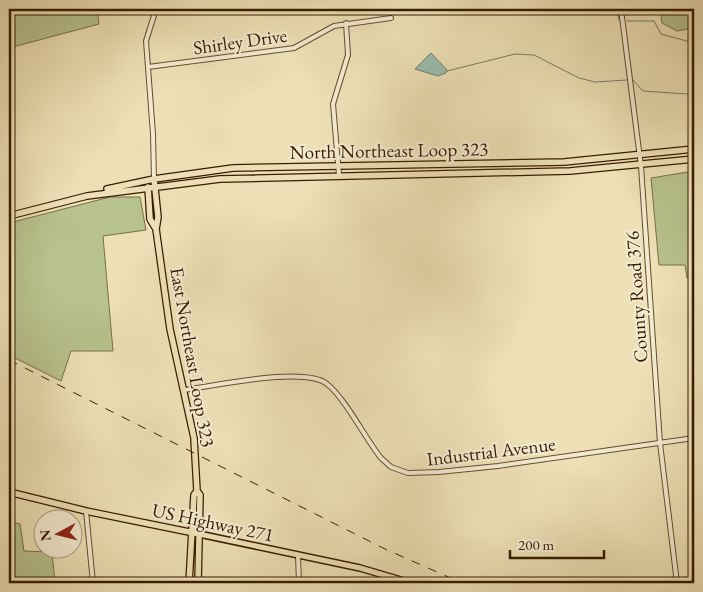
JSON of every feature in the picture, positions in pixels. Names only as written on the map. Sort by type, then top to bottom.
[{"type":"highway","name":"North Northeast Loop 323","points":[[9,216],[154,179],[233,168],[584,161],[694,149]]},
{"type":"highway","name":"North Northeast Loop 323","points":[[86,196],[233,178],[570,172],[694,159]]},
{"type":"highway","points":[[517,163],[517,172]]},
{"type":"highway","points":[[372,165],[372,175]]},
{"type":"highway","points":[[233,168],[233,178]]},
{"type":"highway","name":"East Northeast Loop 323","points":[[154,179],[158,216],[156,229],[170,329],[195,444],[197,491],[200,495],[189,583]]},
{"type":"highway","points":[[146,189],[154,179]]},
{"type":"highway","name":"East Northeast Loop 323","points":[[146,189],[150,219],[156,229]]},
{"type":"highway","name":"US Highway 271","points":[[9,492],[86,511],[195,534]]},
{"type":"highway","name":"East Northeast Loop 323","points":[[195,534],[198,583]]},
{"type":"main road","name":"US Highway 271","points":[[195,534],[360,568],[411,583]]},
{"type":"street","points":[[154,179],[154,141],[147,36],[156,9]]},
{"type":"street","name":"County Road 376","points":[[621,9],[641,166],[660,443],[677,583]]},
{"type":"street","name":"Shirley Drive","points":[[148,67],[294,48],[329,28],[346,23],[391,18]]},
{"type":"street","points":[[339,175],[333,104],[348,55],[346,23]]},
{"type":"street","name":"Industrial Avenue","points":[[184,390],[296,376],[319,379],[332,389],[381,458],[388,465],[408,473],[498,466],[694,438]]},
{"type":"street","points":[[86,511],[93,583]]},
{"type":"street","points":[[298,555],[299,583]]},
{"type":"green space","points":[[9,9],[97,9],[99,24],[9,48]]},
{"type":"green space","points":[[660,9],[694,9],[694,28],[677,31],[662,23]]},
{"type":"green space","points":[[694,171],[694,277],[687,278],[685,265],[659,265],[651,178]]},
{"type":"green space","points":[[110,197],[140,197],[146,230],[103,236],[113,351],[71,351],[61,381],[9,355],[9,223]]},
{"type":"green space","points":[[9,521],[20,524],[24,551],[32,551],[32,560],[53,560],[55,583],[9,583]]},
{"type":"shaded area","points":[[431,53],[447,70],[446,73],[438,76],[415,69]]},
{"type":"waterway","points":[[617,9],[619,20]]},
{"type":"waterway","points":[[627,21],[654,21],[661,34],[694,43]]},
{"type":"waterway","points":[[447,71],[515,54],[534,55],[579,78],[595,82],[627,80]]},
{"type":"waterway","points":[[632,79],[643,91],[687,94],[694,88]]},
{"type":"railway","points":[[9,360],[385,549],[462,583]]}]
